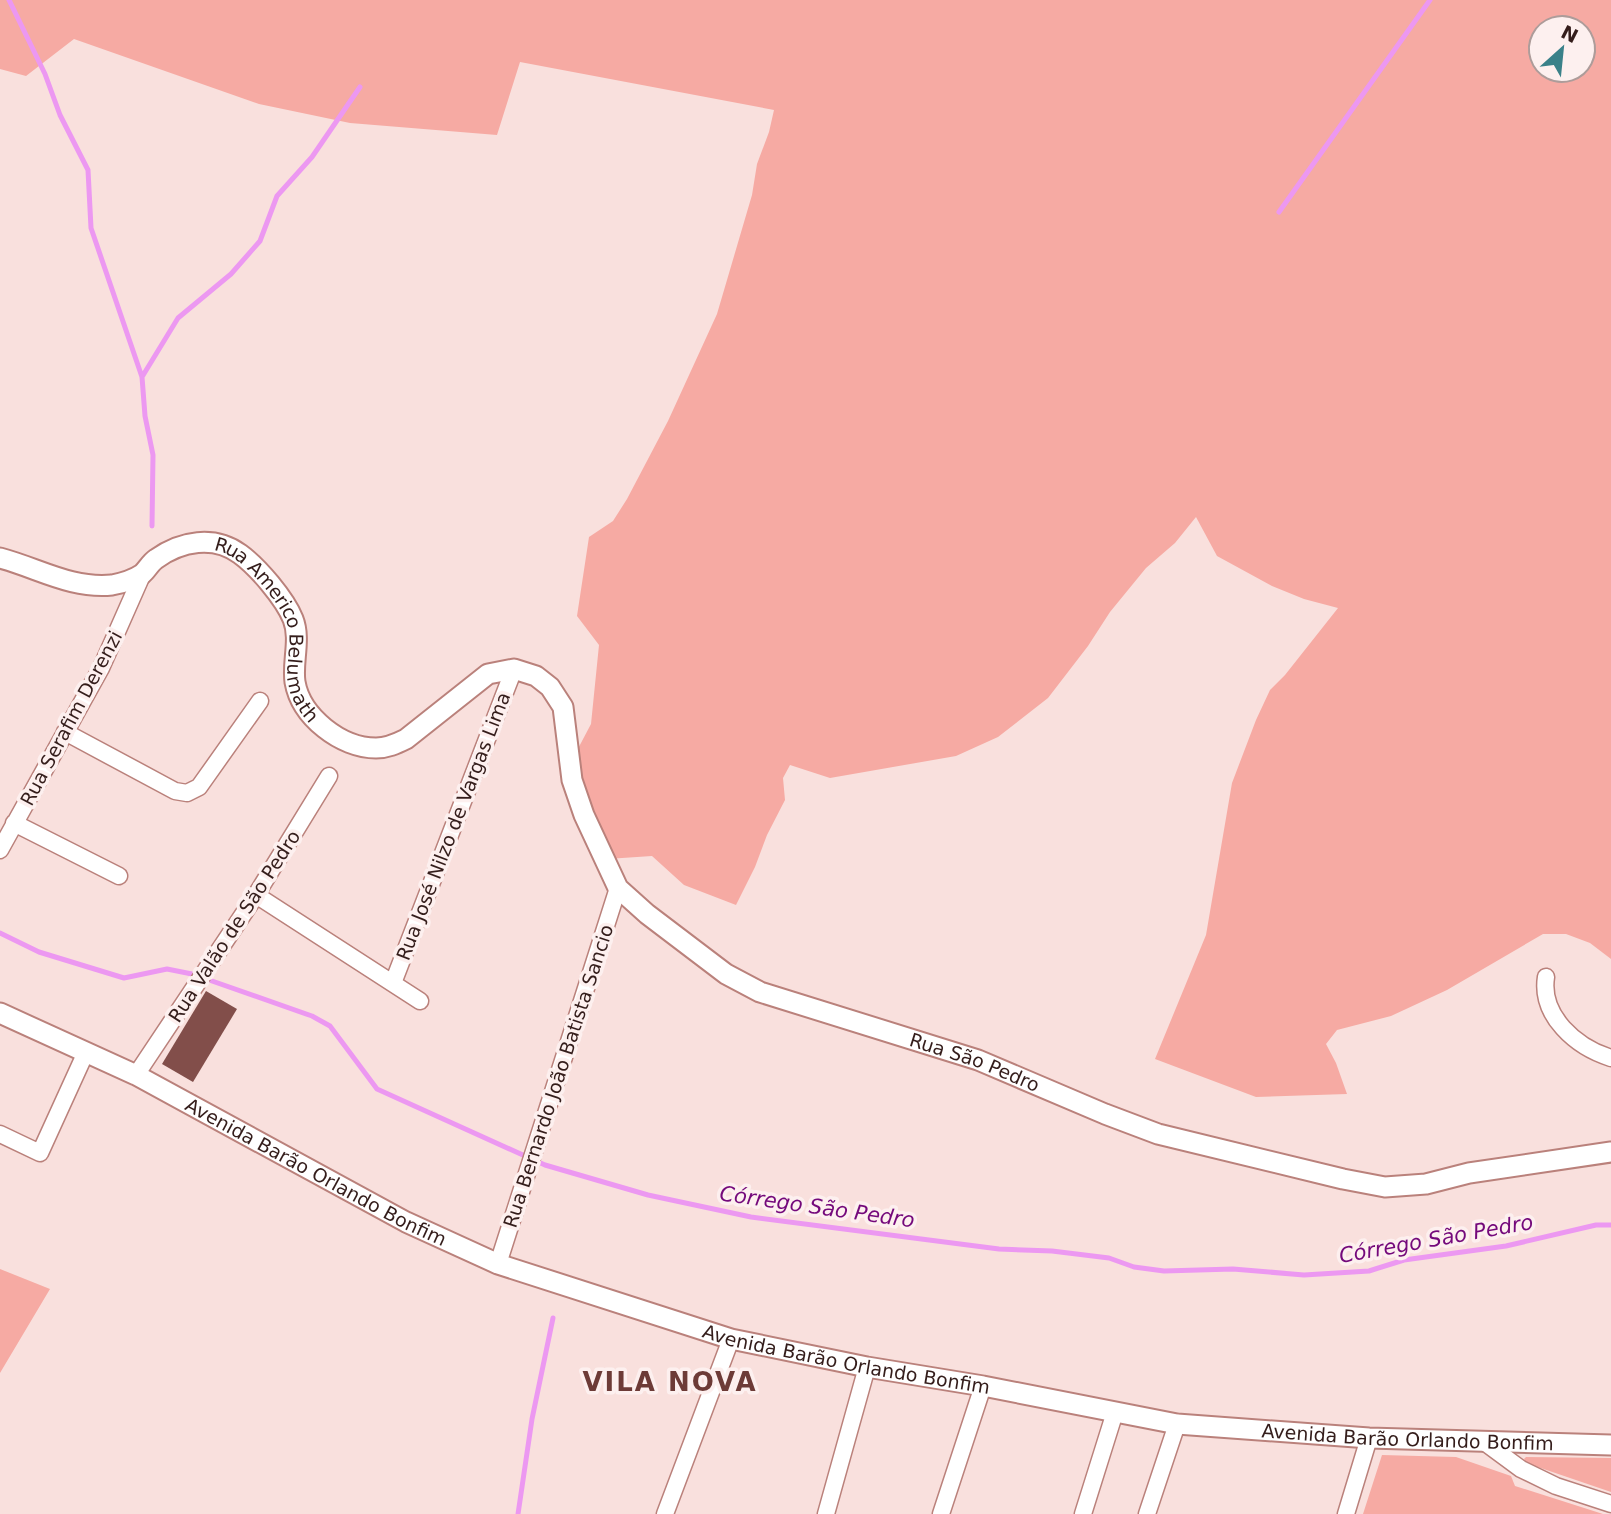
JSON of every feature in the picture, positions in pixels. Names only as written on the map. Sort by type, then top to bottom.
[{"type":"street","name":"Rua Americo Belumath","points":[[0,558],[52,577],[92,585],[126,582],[143,573],[153,561],[168,551],[187,544],[211,542],[240,554],[278,594],[294,622],[295,680],[304,705],[327,730],[360,746],[391,747],[406,739],[488,674],[514,669]]},
{"type":"street","name":"Rua Serafim Derenzi","points":[[0,850],[101,668],[143,573]]},
{"type":"street","name":"Rua São Pedro","points":[[514,669],[526,671],[543,681],[563,707],[572,780],[584,815],[618,888],[647,914],[726,974],[760,992],[978,1060],[1158,1134],[1385,1187],[1426,1184],[1469,1173],[1611,1152]]},
{"type":"street","name":"Rua José Nilzo de Vargas Lima","points":[[393,983],[514,669]]},
{"type":"street","points":[[65,732],[175,791],[187,793],[199,787],[260,701]]},
{"type":"street","name":"Rua Valão de São Pedro","points":[[136,1075],[209,968],[329,776]]},
{"type":"street","name":"Rua Serafim Derenzi","points":[[14,823],[119,876]]},
{"type":"street","name":"Rua Bernardo João Batista Sancio","points":[[498,1264],[618,888]]},
{"type":"street","points":[[256,895],[420,1001]]},
{"type":"street","points":[[1546,977],[1544,991],[1558,1023],[1574,1039],[1611,1058]]},
{"type":"street","name":"Avenida Barão Orlando Bonfim","points":[[0,1013],[136,1075],[406,1222],[498,1264],[731,1339],[1177,1424],[1369,1438],[1611,1445]]},
{"type":"street","points":[[0,1134],[40,1153],[86,1052]]},
{"type":"street","points":[[665,1514],[731,1339]]},
{"type":"street","points":[[826,1514],[867,1367]]},
{"type":"street","points":[[941,1514],[983,1386]]},
{"type":"street","points":[[1083,1514],[1115,1412]]},
{"type":"street","points":[[1147,1514],[1177,1424]]},
{"type":"street","points":[[1346,1514],[1369,1438]]},
{"type":"street","points":[[1483,1441],[1521,1469],[1556,1486],[1611,1504]]},
{"type":"shaded area","points":[[0,0],[1611,0],[1611,959],[1590,943],[1566,934],[1543,934],[1447,990],[1391,1016],[1337,1030],[1326,1044],[1347,1094],[1256,1097],[1155,1059],[1206,935],[1232,783],[1256,720],[1270,690],[1338,608],[1304,599],[1272,586],[1217,556],[1196,517],[1175,543],[1146,568],[1110,612],[1048,698],[998,737],[956,756],[830,778],[790,765],[783,778],[785,800],[736,905],[684,885],[652,856],[607,859],[572,760],[591,724],[599,645],[577,616],[589,537],[613,521],[627,499],[668,421],[717,314],[774,110],[520,62],[497,135],[350,123],[259,104],[74,39],[26,76],[0,69]]},
{"type":"shaded area","points":[[0,1269],[50,1289],[0,1373]]},
{"type":"shaded area","points":[[1382,1455],[1456,1457],[1511,1476],[1515,1486],[1603,1514],[1363,1514]]},
{"type":"shaded area","points":[[1526,1457],[1611,1458],[1611,1492],[1526,1463]]},
{"type":"building","points":[[206,991],[237,1009],[193,1082],[162,1064]]},
{"type":"waterway","points":[[9,0],[45,74],[60,115],[88,170],[91,228],[142,377],[145,416],[153,455],[152,526]]},
{"type":"waterway","points":[[1279,212],[1430,0]]},
{"type":"waterway","points":[[142,377],[178,318],[231,274],[260,241],[277,196],[312,157],[360,87]]},
{"type":"waterway","name":"Córrego São Pedro","points":[[0,933],[39,952],[124,978],[167,969],[192,974],[312,1016],[330,1026],[377,1089],[545,1165],[648,1195],[751,1217],[999,1249],[1052,1251],[1109,1258],[1134,1267],[1164,1271],[1233,1269],[1304,1275],[1369,1271],[1404,1260],[1506,1246],[1596,1225],[1611,1225]]},
{"type":"waterway","points":[[518,1514],[532,1419],[553,1318]]},
{"type":"district","name":"VILA NOVA","points":[[670,1382]]}]
